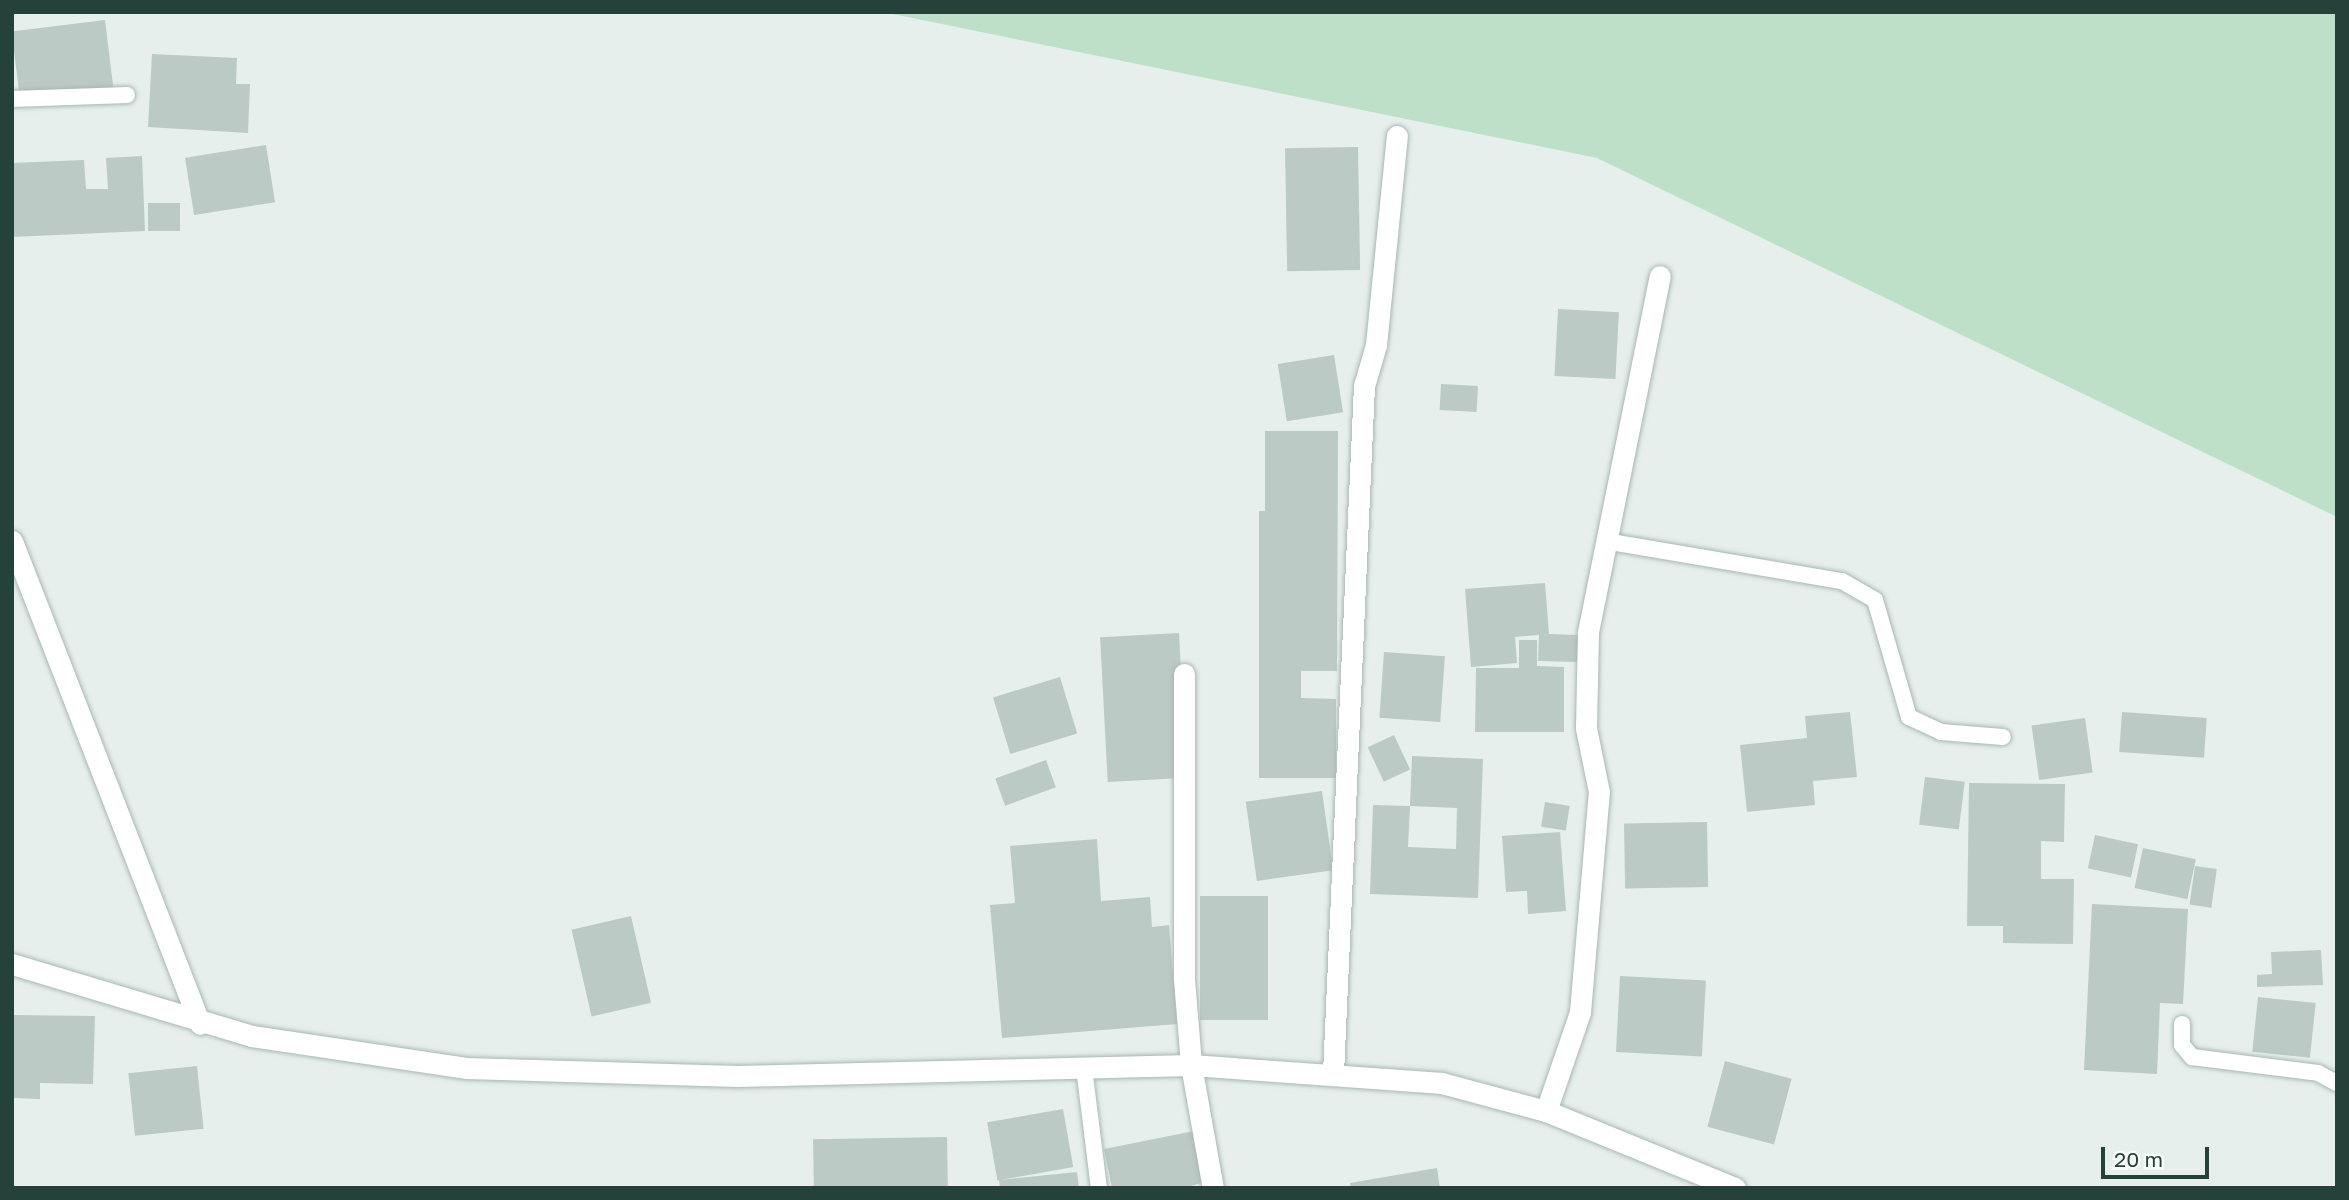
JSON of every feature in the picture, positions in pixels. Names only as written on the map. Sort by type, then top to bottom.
[{"type":"street","points":[[1334,1073],[1364,386],[1376,345],[1397,136]]},
{"type":"street","points":[[1546,1111],[1580,1012],[1599,792],[1586,729],[1588,632],[1660,276]]},
{"type":"street","points":[[12,541],[200,1024]]},
{"type":"street","points":[[1184,674],[1184,979],[1191,1065],[1213,1188]]},
{"type":"street","points":[[12,964],[200,1024],[359,1055],[521,1072],[751,1076],[1191,1065],[1334,1073],[1441,1083],[1546,1111],[1735,1188]]},
{"type":"lane","points":[[12,99],[127,95]]},
{"type":"lane","points":[[1605,541],[1842,581],[1875,600],[1909,717],[1941,732],[2003,737]]},
{"type":"lane","points":[[2182,1024],[2182,1045],[2192,1057],[2318,1073],[2337,1083]]},
{"type":"lane","points":[[1084,1068],[1099,1188]]},
{"type":"green space","points":[[883,12],[2337,12],[2337,517],[1597,158]]},
{"type":"building","points":[[105,20],[114,91],[20,103],[12,31]]},
{"type":"building","points":[[152,54],[237,58],[236,84],[250,84],[248,133],[148,127]]},
{"type":"building","points":[[266,145],[275,202],[194,215],[185,158]]},
{"type":"building","points":[[1358,147],[1360,270],[1287,271],[1285,148]]},
{"type":"building","points":[[142,156],[145,231],[12,237],[12,163],[84,160],[86,189],[108,189],[106,158]]},
{"type":"building","points":[[148,203],[180,203],[180,231],[148,231]]},
{"type":"building","points":[[1558,309],[1619,312],[1615,379],[1554,376]]},
{"type":"building","points":[[1334,355],[1343,412],[1287,421],[1278,364]]},
{"type":"building","points":[[1441,384],[1478,386],[1477,412],[1440,410]]},
{"type":"building","points":[[1265,431],[1338,431],[1337,671],[1301,671],[1301,698],[1336,699],[1336,778],[1259,778],[1259,511],[1265,511]]},
{"type":"building","points":[[1545,583],[1549,634],[1578,635],[1578,662],[1538,661],[1539,635],[1515,637],[1517,663],[1471,667],[1465,589]]},
{"type":"building","points":[[1179,633],[1187,778],[1108,782],[1100,637]]},
{"type":"building","points":[[1519,640],[1537,640],[1537,666],[1564,667],[1564,732],[1475,732],[1476,668],[1519,668]]},
{"type":"building","points":[[1384,652],[1445,656],[1440,722],[1379,718]]},
{"type":"building","points":[[1060,677],[1077,733],[1010,754],[993,697]]},
{"type":"building","points":[[1850,712],[1857,777],[1813,781],[1815,805],[1747,812],[1740,745],[1807,738],[1805,716]]},
{"type":"building","points":[[2122,712],[2207,718],[2204,758],[2119,752]]},
{"type":"building","points":[[2085,718],[2093,772],[2039,780],[2032,726]]},
{"type":"building","points":[[1394,735],[1410,769],[1384,782],[1368,747]]},
{"type":"building","points":[[1412,756],[1483,759],[1478,898],[1370,894],[1373,805],[1410,806]],"holes":[[[1410,806],[1457,808],[1456,849],[1408,847]]]},
{"type":"building","points":[[1046,760],[1056,787],[1005,806],[995,778]]},
{"type":"building","points":[[1925,777],[1965,782],[1959,830],[1919,825]]},
{"type":"building","points":[[1969,783],[2065,784],[2064,842],[2041,841],[2041,879],[2074,879],[2073,944],[2003,943],[2003,926],[1967,926]]},
{"type":"building","points":[[1322,791],[1333,870],[1257,881],[1246,802]]},
{"type":"building","points":[[1545,802],[1570,806],[1566,831],[1541,827]]},
{"type":"building","points":[[1707,822],[1708,887],[1625,888],[1624,823]]},
{"type":"building","points":[[1560,832],[1566,911],[1528,914],[1527,891],[1506,892],[1502,836]]},
{"type":"building","points":[[2095,835],[2138,844],[2131,877],[2088,868]]},
{"type":"building","points":[[1097,839],[1101,901],[1150,897],[1152,927],[1169,925],[1177,1024],[1002,1038],[990,905],[1015,903],[1010,846]]},
{"type":"building","points":[[2143,848],[2196,859],[2187,899],[2134,888]]},
{"type":"building","points":[[2195,866],[2217,869],[2211,908],[2190,905]]},
{"type":"building","points":[[1200,896],[1268,896],[1268,1020],[1200,1020]]},
{"type":"building","points":[[2092,904],[2188,909],[2183,1004],[2160,1003],[2157,1074],[2084,1070]]},
{"type":"building","points":[[631,916],[651,1003],[592,1016],[572,930]]},
{"type":"building","points":[[2321,950],[2323,985],[2257,987],[2257,975],[2272,974],[2271,952]]},
{"type":"building","points":[[1620,976],[1706,981],[1702,1056],[1616,1052]]},
{"type":"building","points":[[2258,997],[2316,1003],[2310,1058],[2252,1052]]},
{"type":"building","points":[[12,1015],[95,1016],[93,1084],[40,1083],[40,1099],[12,1098]]},
{"type":"building","points":[[1725,1061],[1792,1079],[1774,1145],[1707,1127]]},
{"type":"building","points":[[197,1066],[204,1129],[135,1136],[128,1073]]},
{"type":"building","points":[[1063,1109],[1073,1167],[997,1180],[987,1122]]},
{"type":"building","points":[[1194,1131],[1204,1182],[1185,1188],[1112,1188],[1104,1149]]},
{"type":"building","points":[[947,1137],[948,1188],[814,1188],[813,1139]]},
{"type":"building","points":[[1437,1168],[1440,1188],[1351,1188],[1350,1183]]},
{"type":"building","points":[[1077,1172],[1079,1188],[1000,1188],[999,1180]]}]
